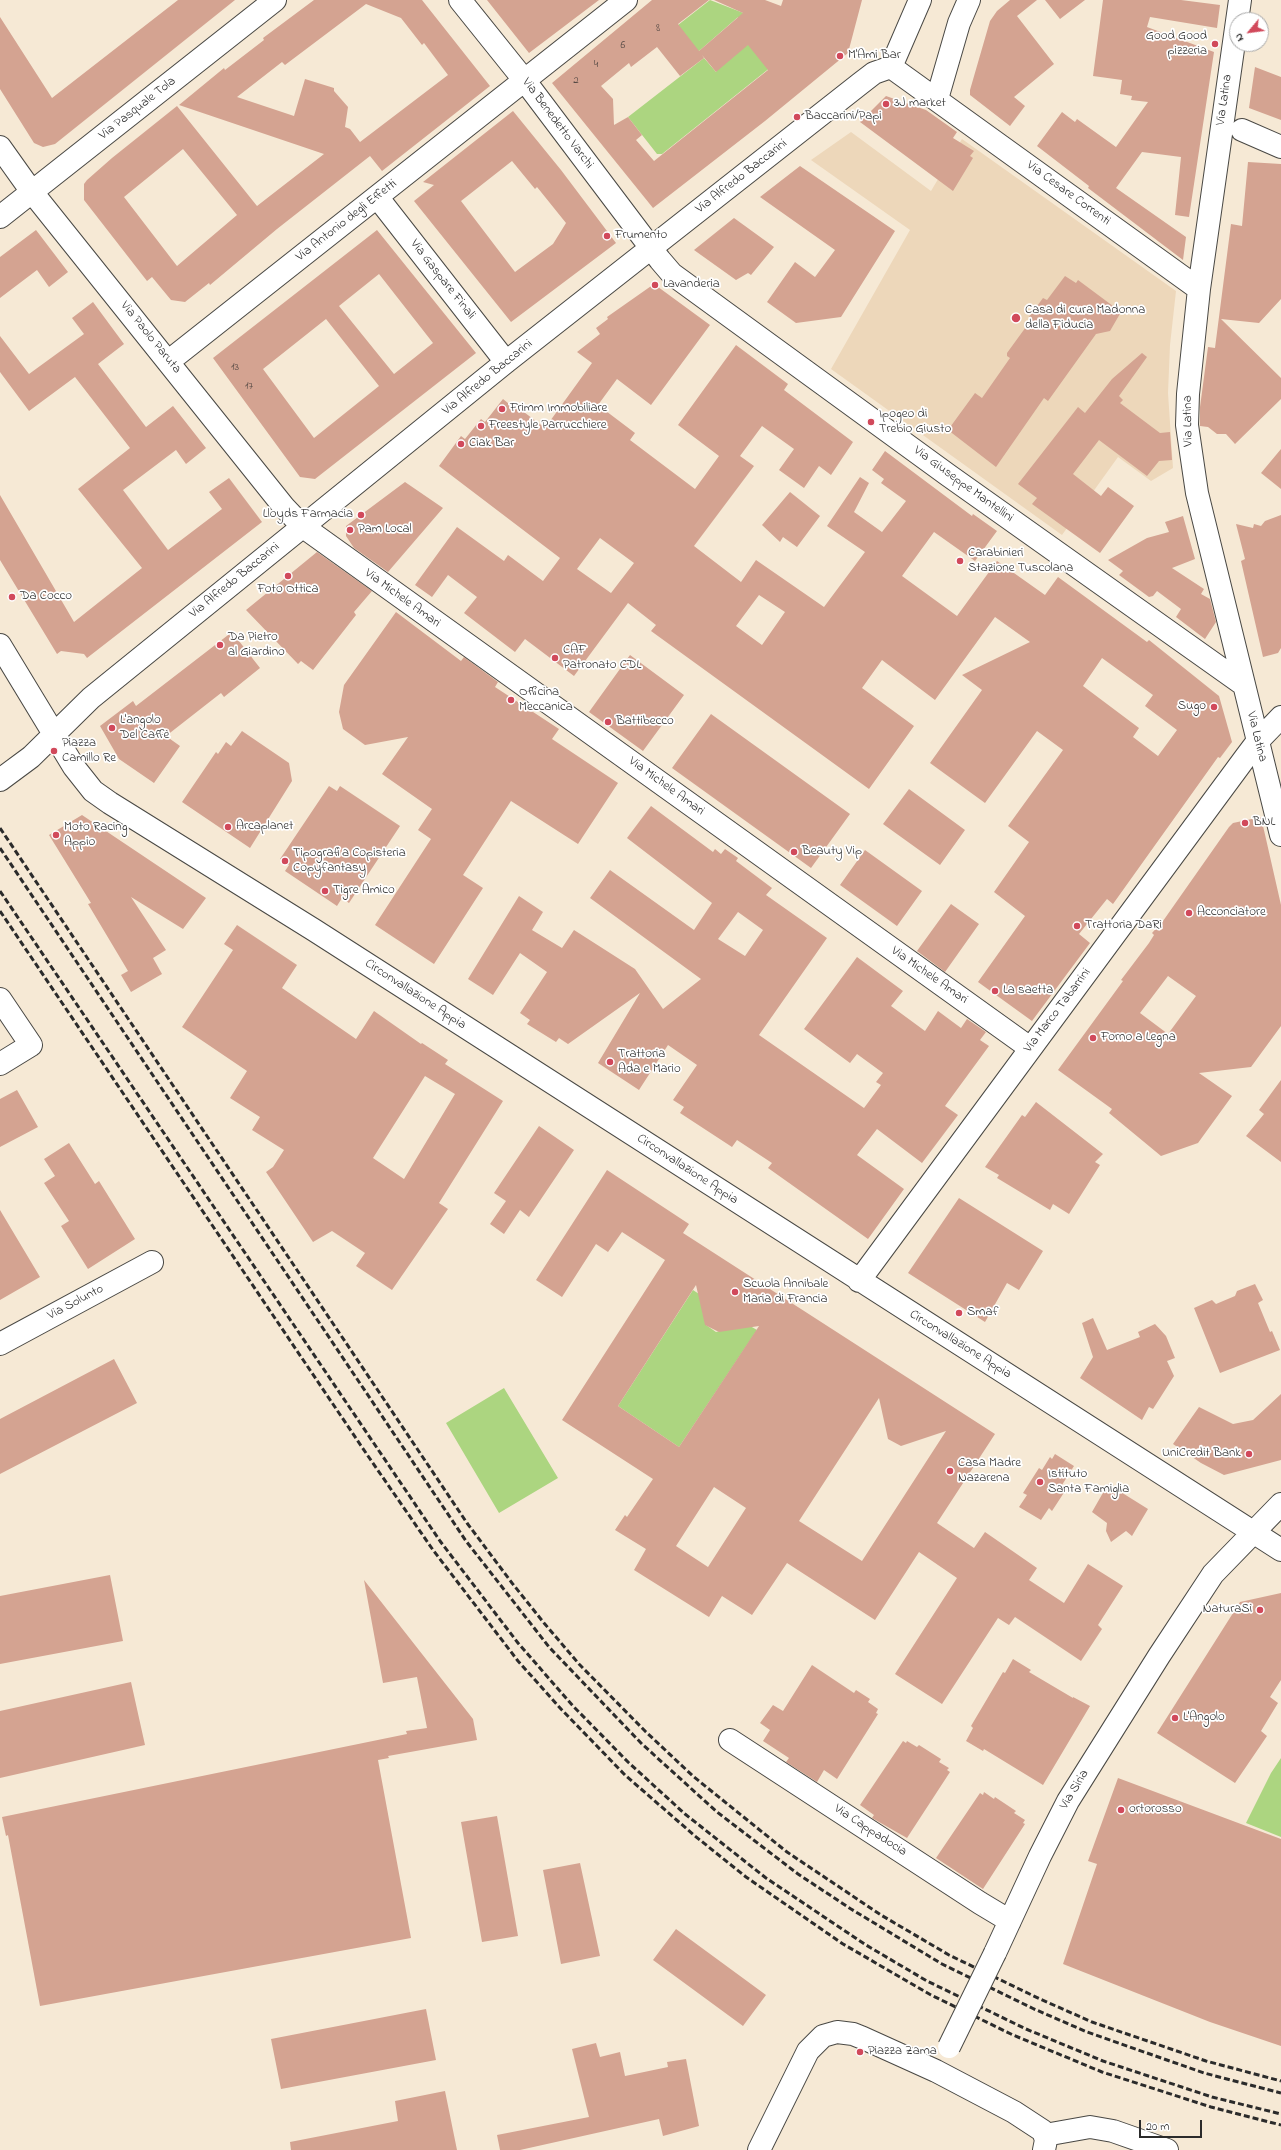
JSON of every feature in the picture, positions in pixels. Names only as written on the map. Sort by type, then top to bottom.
[{"type":"street","name":"Via Pasquale Tola","points":[[0,217],[275,0]]},
{"type":"street","name":"Via Benedetto Varchi","points":[[460,0],[525,81],[651,249]]},
{"type":"street","name":"Via Antonio degli Effetti","points":[[168,361],[378,198],[626,0]]},
{"type":"street","points":[[891,67],[920,0]]},
{"type":"street","points":[[937,99],[959,22],[969,0]]},
{"type":"street","name":"Via Latina","points":[[1240,0],[1199,289],[1188,394],[1188,437],[1197,493],[1281,835]]},
{"type":"street","name":"Via Cesare Correnti","points":[[891,67],[1199,289]]},
{"type":"street","name":"Via Alfredo Baccarini","points":[[54,735],[91,698],[506,362],[861,83],[874,74],[891,67]]},
{"type":"street","points":[[1242,130],[1281,147]]},
{"type":"street","name":"Via Paolo Paruta","points":[[0,147],[32,192],[284,507],[302,526]]},
{"type":"street","name":"Via Gaspare Finali","points":[[378,198],[506,362]]},
{"type":"street","name":"Via Giuseppe Mantellini","points":[[651,249],[664,265],[685,284],[948,475],[1244,685]]},
{"type":"street","name":"Via Michele Amari","points":[[302,526],[1030,1048]]},
{"type":"street","points":[[0,645],[54,735],[31,757],[0,780]]},
{"type":"street","name":"Via Marco Tabarrini","points":[[859,1281],[1257,742],[1281,717]]},
{"type":"street","name":"Circonvallazione Appia","points":[[54,735],[79,775],[93,791],[110,804],[314,930],[859,1281],[1281,1550]]},
{"type":"street","points":[[0,999],[31,1045],[0,1064]]},
{"type":"street","name":"Via Solunto","points":[[0,1344],[152,1262]]},
{"type":"street","name":"Via Siria","points":[[936,2071],[996,1953],[1043,1849],[1079,1783],[1200,1592],[1213,1574],[1253,1531],[1281,1504]]},
{"type":"street","name":"Via Cappadocia","points":[[730,1740],[1010,1921]]},
{"type":"street","points":[[759,2150],[808,2050],[816,2040],[828,2033],[844,2032],[854,2034],[936,2071],[1014,2112],[1040,2128],[1045,2142],[1090,2127],[1113,2131],[1167,2150]]},
{"type":"shaded area","name":"Casa di cura Madonna della Fiducia","points":[[851,132],[931,191],[962,139],[1176,291],[1170,345],[1168,393],[1173,468],[1151,481],[1118,457],[1062,535],[831,369],[910,230],[811,160]]},
{"type":"green space","points":[[710,0],[759,19],[776,63],[662,154],[657,154],[628,117],[704,58],[716,72],[738,17],[699,51],[655,43]]},
{"type":"green space","points":[[693,1290],[714,1304],[706,1325],[716,1332],[724,1330],[733,1316],[757,1330],[679,1447],[618,1406]]},
{"type":"green space","points":[[504,1388],[558,1478],[499,1513],[446,1423]]},
{"type":"green space","points":[[1281,1758],[1281,1837],[1246,1823],[1271,1773]]},
{"type":"building","points":[[178,0],[235,0],[55,144],[43,147],[34,143],[0,89],[0,17],[52,98]]},
{"type":"building","points":[[314,0],[422,0],[490,86],[382,171],[370,156],[277,229],[210,285],[209,283],[185,302],[171,300],[152,277],[147,281],[84,200],[84,184],[112,158],[177,106],[257,206],[324,154],[179,105],[224,68],[225,70],[264,40],[263,38]],"holes":[[[366,4],[401,18],[422,45],[424,43],[448,75],[360,142],[350,129],[345,127],[348,107],[334,91],[334,88],[305,79],[294,116],[237,97],[282,62],[285,65]],[[183,149],[237,215],[177,266],[124,197]]]},
{"type":"building","points":[[487,0],[599,0],[529,53]]},
{"type":"building","points":[[652,0],[709,0],[678,24],[699,51],[743,13],[714,0],[765,0],[781,6],[783,0],[862,0],[848,53],[765,121],[653,208],[552,83]],"holes":[[[748,45],[768,70],[654,161],[636,140],[642,135],[628,117],[614,125],[613,99],[601,86],[629,63],[631,67],[657,47],[680,76],[704,58],[702,55],[716,72]]]},
{"type":"building","points":[[1010,0],[1037,0],[1017,16],[1054,64],[1014,97],[1025,106],[1010,126],[970,95],[970,90],[990,21],[997,11]]},
{"type":"building","points":[[1045,0],[1085,0],[1060,19]]},
{"type":"building","points":[[1103,0],[1181,0],[1220,5],[1217,28],[1150,17],[1147,27],[1214,52],[1189,217],[1175,215],[1181,157],[1142,152],[1116,188],[1186,237],[1183,260],[1088,188],[1089,186],[1037,146],[1062,112],[1075,122],[1077,119],[1116,147],[1148,102],[1131,100],[1132,96],[1120,94],[1122,80],[1093,76]]},
{"type":"building","points":[[1255,67],[1281,77],[1281,120],[1249,108]]},
{"type":"building","points":[[886,96],[926,110],[957,132],[953,138],[974,151],[970,156],[973,158],[953,191],[860,122]]},
{"type":"building","points":[[513,111],[561,170],[616,243],[511,322],[414,201],[434,185],[423,182]],"holes":[[[512,161],[535,189],[537,187],[566,223],[553,244],[515,272],[461,201]]]},
{"type":"building","points":[[1248,162],[1281,164],[1281,299],[1259,323],[1221,319],[1281,378],[1281,399],[1235,444],[1226,434],[1217,434],[1208,427],[1200,426],[1200,407],[1208,347],[1215,348],[1231,224],[1242,226]]},
{"type":"building","points":[[800,166],[895,231],[841,317],[796,323],[767,302],[795,262],[815,277],[835,250],[760,197]]},
{"type":"building","points":[[734,218],[774,247],[751,275],[748,273],[736,280],[694,250]]},
{"type":"building","points":[[36,230],[68,272],[49,287],[37,270],[0,298],[0,257]]},
{"type":"building","points":[[377,230],[476,353],[315,479],[300,477],[213,358]],"holes":[[[379,274],[433,343],[394,374],[339,306]],[[326,319],[379,386],[314,438],[263,369]]]},
{"type":"building","points":[[1065,276],[1076,283],[1078,280],[1121,312],[1110,331],[1096,334],[1048,401],[1044,398],[996,467],[948,430],[975,393],[982,398],[1010,358],[1007,356],[1007,353],[1031,320],[1029,317],[1043,298],[1047,300]]},
{"type":"building","points":[[654,284],[710,325],[651,405],[617,379],[598,405],[635,433],[630,440],[695,489],[719,456],[678,425],[736,345],[788,384],[784,390],[853,442],[831,475],[819,466],[804,488],[779,470],[794,449],[762,426],[740,456],[754,466],[694,546],[741,582],[756,560],[824,607],[865,552],[827,526],[860,477],[869,483],[854,512],[882,532],[906,501],[881,483],[884,479],[872,470],[885,451],[972,516],[973,514],[997,531],[975,561],[934,532],[902,576],[957,616],[997,561],[1045,595],[1058,577],[1147,642],[1149,640],[1219,696],[1232,742],[1220,758],[1218,757],[1113,904],[1107,899],[1079,934],[1090,943],[1032,1021],[978,982],[1025,916],[994,892],[1029,842],[1008,826],[1063,750],[1037,731],[985,803],[930,763],[982,690],[962,675],[1030,642],[995,617],[935,700],[882,660],[862,688],[914,726],[869,789],[651,631],[656,625],[628,603],[574,676],[525,639],[515,652],[464,613],[477,597],[448,575],[432,597],[415,585],[457,527],[504,561],[508,555],[543,581],[560,558],[439,466],[461,436],[465,439],[481,419],[485,422],[503,399],[514,408],[516,406],[545,428],[592,363],[577,352],[600,334],[596,328],[608,319],[607,317]],"holes":[[[600,538],[634,563],[611,593],[577,569]],[[759,595],[785,612],[762,645],[736,626]],[[1102,658],[1153,695],[1145,706],[1177,730],[1158,756],[1133,737],[1139,728],[1083,686]]]},
{"type":"building","points":[[93,302],[124,344],[98,364],[146,427],[173,406],[206,448],[186,464],[176,450],[123,490],[168,550],[222,509],[209,492],[229,478],[262,522],[87,658],[84,654],[61,651],[57,654],[0,560],[0,495],[74,622],[142,568],[78,489],[130,448],[75,377],[29,411],[0,372],[0,336],[29,374],[84,334],[72,318]]},
{"type":"building","points":[[1142,353],[1147,357],[1119,396],[1123,400],[1120,403],[1160,433],[1170,432],[1172,460],[1159,461],[1147,476],[1099,440],[1073,474],[1101,496],[1108,487],[1134,506],[1100,553],[1032,504],[1037,498],[1018,484],[1078,407],[1085,413],[1112,379]]},
{"type":"building","points":[[1281,449],[1281,489],[1261,473]]},
{"type":"building","points":[[405,482],[443,508],[388,572],[354,548],[346,536],[346,526]]},
{"type":"building","points":[[790,492],[820,516],[797,547],[783,537],[780,542],[762,525]]},
{"type":"building","points":[[1281,515],[1281,648],[1278,653],[1263,657],[1241,561],[1245,559],[1236,524],[1253,528],[1254,524],[1261,526],[1265,521]]},
{"type":"building","points":[[1183,516],[1195,559],[1172,568],[1204,589],[1201,594],[1210,599],[1216,622],[1205,639],[1176,617],[1181,609],[1157,591],[1153,596],[1149,597],[1119,575],[1123,571],[1108,560],[1147,538],[1169,532],[1165,522]]},
{"type":"building","points":[[317,552],[372,591],[354,612],[356,615],[313,670],[301,661],[298,664],[246,610]]},
{"type":"building","points":[[396,612],[461,661],[464,657],[498,682],[495,687],[559,729],[552,739],[618,783],[578,844],[511,801],[463,875],[483,888],[434,964],[375,925],[431,839],[418,830],[432,809],[382,774],[408,737],[365,745],[343,729],[339,712],[344,685]]},
{"type":"building","points":[[232,632],[260,668],[224,697],[221,693],[166,736],[180,746],[154,783],[119,759],[100,726],[133,701],[136,706]]},
{"type":"building","points":[[630,655],[684,695],[643,751],[589,712]]},
{"type":"building","points":[[711,714],[850,814],[811,868],[672,768]]},
{"type":"building","points":[[242,731],[289,763],[292,781],[250,848],[182,802],[216,752],[218,754],[226,742],[231,746]]},
{"type":"building","points":[[329,786],[337,791],[340,786],[400,826],[349,903],[342,898],[337,906],[285,871],[289,865],[280,859]]},
{"type":"building","points":[[909,789],[965,830],[940,865],[883,824]]},
{"type":"building","points":[[651,806],[713,852],[715,849],[721,854],[725,849],[738,858],[736,861],[772,888],[766,895],[827,938],[759,1035],[864,1108],[881,1085],[876,1082],[883,1073],[857,1054],[850,1063],[804,1029],[857,957],[903,991],[891,1006],[925,1031],[938,1011],[961,1028],[967,1019],[986,1032],[980,1040],[989,1046],[945,1106],[958,1115],[922,1163],[877,1129],[857,1155],[904,1189],[868,1239],[768,1168],[772,1163],[737,1140],[732,1147],[680,1113],[684,1107],[673,1100],[697,1065],[668,1045],[639,1090],[598,1063],[640,993],[568,1044],[559,1038],[556,1042],[527,1024],[530,1020],[520,1013],[547,972],[520,953],[493,995],[468,979],[519,896],[543,912],[532,930],[562,948],[574,930],[635,969],[663,1009],[701,979],[590,898],[610,870],[694,930],[712,903],[627,838]],"holes":[[[738,912],[763,930],[745,956],[718,939]]]},
{"type":"building","points":[[82,815],[206,898],[183,929],[131,897],[166,950],[153,958],[162,974],[131,992],[121,975],[128,971],[88,904],[91,903],[49,835]]},
{"type":"building","points":[[1261,817],[1281,905],[1281,1026],[1251,1067],[1199,1073],[1232,1096],[1198,1143],[1161,1156],[1109,1113],[1112,1109],[1058,1070],[1123,981],[1121,980],[1154,935],[1152,933],[1163,921],[1233,823]],"holes":[[[1168,976],[1196,996],[1168,1034],[1140,1013]]]},
{"type":"building","points":[[865,850],[922,891],[897,926],[840,885]]},
{"type":"building","points":[[951,904],[979,924],[945,972],[917,951]]},
{"type":"building","points":[[237,925],[297,965],[282,988],[356,1039],[374,1011],[421,1044],[422,1043],[448,1060],[445,1064],[503,1101],[439,1203],[448,1209],[392,1290],[356,1266],[365,1253],[332,1231],[313,1242],[266,1172],[273,1167],[284,1150],[252,1130],[260,1117],[230,1098],[247,1071],[182,1027],[233,950],[224,944]],"holes":[[[425,1076],[455,1094],[404,1179],[373,1158]]]},
{"type":"building","points":[[1281,1080],[1281,1162],[1246,1136],[1264,1114],[1259,1110]]},
{"type":"building","points":[[17,1090],[38,1127],[0,1147],[0,1099]]},
{"type":"building","points":[[1036,1102],[1103,1154],[1095,1162],[1100,1165],[1069,1214],[1053,1204],[1050,1210],[997,1178],[999,1175],[985,1167],[1022,1115],[1025,1117]]},
{"type":"building","points":[[539,1126],[574,1150],[529,1217],[520,1210],[504,1234],[490,1224],[506,1201],[494,1193]]},
{"type":"building","points":[[69,1143],[95,1184],[99,1181],[135,1239],[88,1269],[61,1226],[69,1221],[44,1183],[55,1176],[44,1159]]},
{"type":"building","points":[[607,1170],[689,1224],[683,1233],[995,1434],[937,1523],[974,1548],[985,1532],[1037,1568],[1029,1580],[1064,1603],[1088,1564],[1123,1586],[1098,1625],[1102,1629],[1081,1661],[1015,1617],[1009,1625],[998,1618],[942,1704],[895,1674],[957,1578],[919,1552],[875,1620],[787,1563],[752,1615],[722,1596],[709,1617],[634,1570],[646,1549],[615,1530],[625,1515],[627,1517],[653,1479],[562,1420],[665,1260],[622,1232],[608,1252],[596,1244],[562,1297],[536,1280]],"holes":[[[696,1285],[705,1325],[719,1332],[759,1326],[679,1447],[618,1406]],[[879,1398],[888,1439],[901,1446],[946,1431],[862,1561],[799,1521]],[[714,1487],[746,1508],[708,1567],[676,1546]]]},
{"type":"building","points":[[959,1198],[1043,1251],[1019,1290],[1007,1283],[985,1322],[908,1273]]},
{"type":"building","points":[[0,1210],[40,1277],[0,1300]]},
{"type":"building","points":[[1255,1284],[1263,1300],[1258,1303],[1270,1332],[1272,1331],[1280,1350],[1220,1373],[1194,1308],[1212,1300],[1216,1304],[1235,1296],[1237,1291]]},
{"type":"building","points":[[1093,1318],[1107,1350],[1140,1337],[1138,1332],[1155,1324],[1166,1336],[1175,1358],[1167,1361],[1174,1376],[1153,1409],[1149,1407],[1142,1420],[1080,1378],[1093,1357],[1082,1323]]},
{"type":"building","points":[[114,1359],[137,1403],[0,1474],[0,1419]]},
{"type":"building","points":[[1281,1394],[1281,1460],[1224,1475],[1201,1463],[1173,1444],[1199,1407],[1233,1424],[1253,1420]]},
{"type":"building","points":[[1055,1454],[1074,1466],[1062,1485],[1067,1488],[1052,1511],[1049,1508],[1041,1520],[1019,1507],[1027,1495],[1023,1493],[1039,1468],[1042,1470],[1050,1457],[1052,1459]]},
{"type":"building","points":[[1108,1484],[1148,1509],[1132,1536],[1126,1531],[1111,1542],[1106,1531],[1107,1523],[1092,1512]]},
{"type":"building","points":[[110,1575],[123,1641],[0,1664],[0,1596]]},
{"type":"building","points":[[364,1580],[473,1719],[477,1740],[388,1756],[389,1758],[378,1760],[411,1938],[40,2006],[8,1835],[6,1836],[2,1817],[407,1734],[406,1731],[427,1728],[417,1677],[383,1683]]},
{"type":"building","points":[[1281,1593],[1281,1680],[1270,1697],[1278,1703],[1261,1731],[1267,1736],[1235,1783],[1157,1733],[1240,1602]]},
{"type":"building","points":[[1013,1659],[1031,1670],[1029,1672],[1073,1698],[1090,1706],[1043,1785],[984,1749],[983,1751],[966,1741],[973,1728],[971,1726],[1003,1672],[1005,1673]]},
{"type":"building","points":[[812,1665],[854,1693],[856,1690],[870,1699],[868,1702],[878,1709],[876,1713],[878,1714],[837,1779],[824,1770],[817,1782],[786,1762],[789,1758],[763,1741],[770,1730],[760,1723],[773,1705],[783,1711]]},
{"type":"building","points":[[131,1682],[145,1745],[0,1778],[0,1711]]},
{"type":"building","points":[[903,1741],[906,1743],[907,1741],[917,1747],[919,1745],[941,1759],[939,1762],[949,1768],[947,1770],[950,1772],[907,1838],[872,1818],[874,1815],[860,1805]]},
{"type":"building","points":[[1118,1778],[1281,1839],[1281,2046],[1210,2022],[1063,1964],[1097,1864],[1088,1861]]},
{"type":"building","points":[[984,1792],[994,1799],[995,1797],[1016,1811],[1014,1813],[1025,1820],[1023,1823],[1025,1824],[983,1889],[936,1858],[980,1793],[983,1795]]},
{"type":"building","points":[[497,1816],[518,1936],[482,1942],[461,1822]]},
{"type":"building","points":[[580,1863],[600,1956],[561,1964],[543,1870]]},
{"type":"building","points":[[676,1929],[766,1995],[743,2026],[653,1960]]},
{"type":"building","points":[[426,2009],[436,2060],[281,2089],[271,2039]]},
{"type":"building","points":[[596,2043],[600,2057],[620,2052],[625,2076],[668,2067],[667,2062],[686,2059],[699,2126],[663,2136],[659,2119],[520,2150],[500,2150],[497,2135],[589,2117],[572,2049]]},
{"type":"building","points":[[445,2091],[457,2150],[291,2150],[290,2142],[398,2121],[395,2101]]},
{"type":"railway","points":[[0,828],[467,1523],[512,1583],[579,1664],[646,1732],[694,1777],[787,1852],[881,1915],[949,1955],[1040,1999],[1092,2022],[1206,2061],[1281,2081]]},
{"type":"railway","points":[[0,848],[466,1541],[549,1647],[642,1744],[717,1812],[798,1874],[851,1909],[942,1964],[1034,2009],[1087,2032],[1204,2073],[1281,2093]]},
{"type":"railway","points":[[0,891],[440,1541],[518,1643],[573,1706],[628,1762],[685,1814],[766,1878],[866,1945],[927,1981],[1026,2029],[1103,2061],[1212,2097],[1281,2114]]},
{"type":"railway","points":[[0,911],[433,1550],[518,1661],[561,1709],[625,1775],[695,1836],[746,1877],[843,1944],[931,1995],[1013,2035],[1102,2072],[1211,2107],[1281,2125]]},
{"type":"place","name":"Good Good pizzeria","points":[[1215,44]]},
{"type":"place","name":"M'Ami Bar","points":[[840,56]]},
{"type":"place","name":"3J market","points":[[886,104]]},
{"type":"place","name":"Baccarini/Papi","points":[[797,117]]},
{"type":"place","name":"Frumento","points":[[607,236]]},
{"type":"place","name":"Lavanderia","points":[[655,285]]},
{"type":"place","name":"Casa di cura Madonna della Fiducia","points":[[1016,318]]},
{"type":"place","name":"Frimm Immobiliare","points":[[502,409]]},
{"type":"place","name":"Ipogeo di Trebio Giusto","points":[[871,422]]},
{"type":"place","name":"Freestyle Parrucchiere","points":[[481,426]]},
{"type":"place","name":"Ciak Bar","points":[[461,444]]},
{"type":"place","name":"Lloyds Farmacia","points":[[361,515]]},
{"type":"place","name":"Pam Local","points":[[350,530]]},
{"type":"place","name":"Carabinieri Stazione Tuscolana","points":[[960,561]]},
{"type":"place","name":"Foto Ottica","points":[[288,576]]},
{"type":"place","name":"Da Cocco","points":[[12,597]]},
{"type":"place","name":"Da Pietro al Giardino","points":[[220,645]]},
{"type":"place","name":"CAF Patronato CDL","points":[[555,658]]},
{"type":"place","name":"Officina Meccanica","points":[[511,700]]},
{"type":"place","name":"Sugo","points":[[1214,707]]},
{"type":"place","name":"Battibecco","points":[[608,722]]},
{"type":"place","name":"L'angolo Del Caffè","points":[[112,728]]},
{"type":"place","name":"Piazza Camillo Re","points":[[54,751]]},
{"type":"place","name":"BNL","points":[[1245,823]]},
{"type":"place","name":"Arcaplanet","points":[[228,827]]},
{"type":"place","name":"Moto Racing Appio","points":[[56,835]]},
{"type":"place","name":"Beauty Vip","points":[[794,852]]},
{"type":"place","name":"Tipografia Copisteria Copyfantasy","points":[[285,861]]},
{"type":"place","name":"Tigre Amico","points":[[325,891]]},
{"type":"place","name":"Acconciatore","points":[[1189,913]]},
{"type":"place","name":"Trattoria DaRì","points":[[1077,926]]},
{"type":"place","name":"La saetta","points":[[995,991]]},
{"type":"place","name":"Forno a Legna","points":[[1093,1038]]},
{"type":"place","name":"Trattoria Ada e Mario","points":[[610,1062]]},
{"type":"place","name":"Scuola Annibale Maria di Francia","points":[[735,1292]]},
{"type":"place","name":"Smaf","points":[[959,1313]]},
{"type":"place","name":"UniCredit Bank","points":[[1249,1454]]},
{"type":"place","name":"Casa Madre Nazarena","points":[[950,1471]]},
{"type":"place","name":"Istituto Santa Famiglia","points":[[1040,1482]]},
{"type":"place","name":"NaturaSì","points":[[1260,1610]]},
{"type":"place","name":"L'Angolo","points":[[1175,1718]]},
{"type":"place","name":"ortorosso","points":[[1121,1810]]},
{"type":"place","name":"Piazza Zama","points":[[860,2052]]}]
